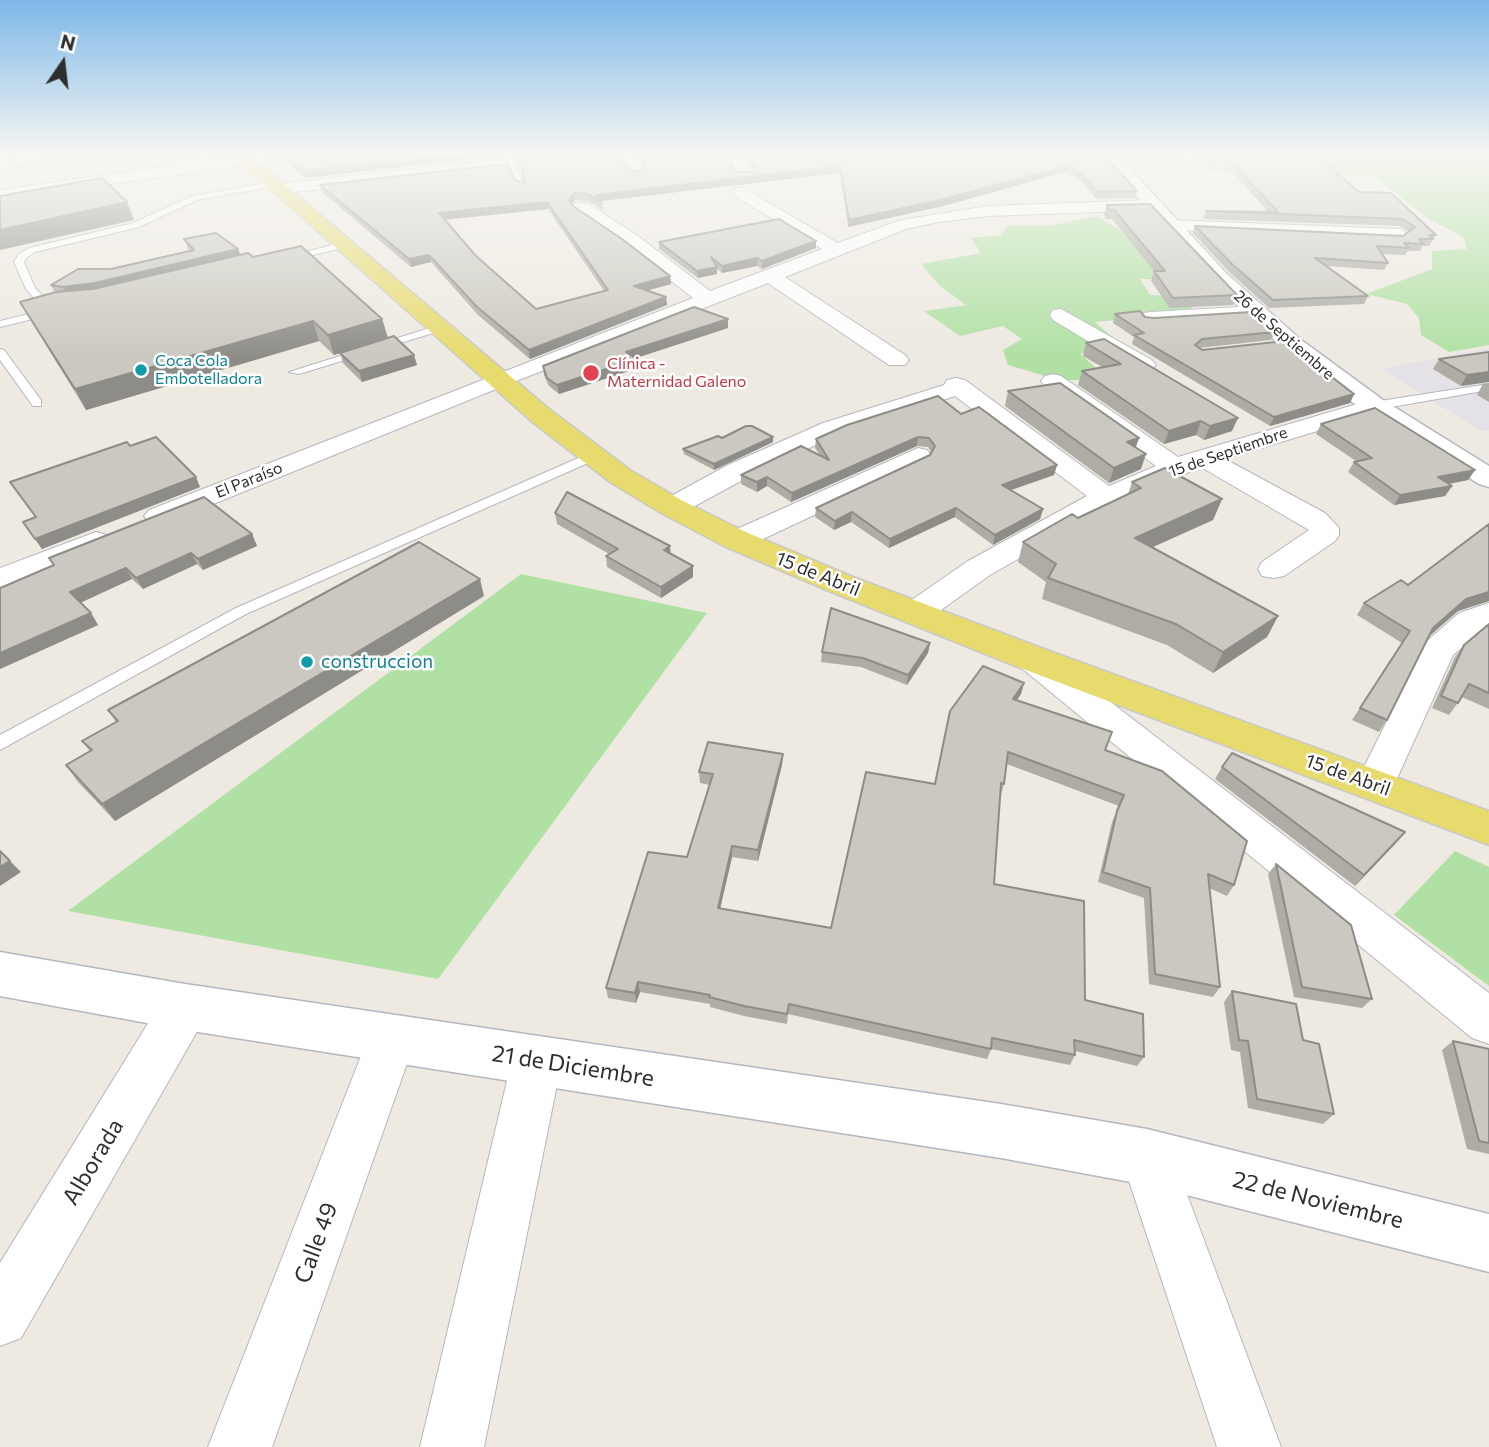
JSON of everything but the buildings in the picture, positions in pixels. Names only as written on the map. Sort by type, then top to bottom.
[{"type":"main road","name":"15 de Abril","points":[[318,224],[498,380],[592,456],[672,507],[737,540],[915,613],[1489,828]]},
{"type":"street","points":[[606,224],[709,300]]},
{"type":"street","points":[[800,224],[837,250]]},
{"type":"street","name":"El Paraíso","points":[[0,579],[498,380],[892,228],[911,224]]},
{"type":"street","points":[[1170,225],[1400,235]]},
{"type":"street","name":"26 de Septiembre","points":[[1170,225],[1285,345],[1374,406],[1489,478]]},
{"type":"street","points":[[1190,246],[1217,247]]},
{"type":"street","points":[[770,276],[897,360]]},
{"type":"street","points":[[1151,318],[1255,312]]},
{"type":"street","points":[[1061,315],[1164,378]]},
{"type":"street","points":[[1053,381],[1176,468]]},
{"type":"street","points":[[672,507],[750,465],[832,428],[951,388],[1106,497]]},
{"type":"street","name":"15 de Septiembre","points":[[915,613],[979,568],[1106,497],[1202,457],[1374,406]]},
{"type":"street","points":[[1240,421],[1265,437]]},
{"type":"street","points":[[737,540],[918,456]]},
{"type":"street","points":[[1202,457],[1315,519],[1324,528],[1324,535],[1273,569]]},
{"type":"street","points":[[1375,785],[1439,649],[1471,621],[1489,613]]},
{"type":"street","points":[[1031,658],[1489,1022]]},
{"type":"street","name":"21 de Diciembre","points":[[0,974],[185,1007],[1001,1131],[1147,1157]]},
{"type":"street","name":"Alborada","points":[[0,1317],[185,1007]]},
{"type":"street","name":"Calle 49","points":[[240,1447],[392,1038]]},
{"type":"street","points":[[453,1447],[537,1060]]},
{"type":"street","points":[[1147,1157],[1249,1447]]},
{"type":"street","name":"22 de Noviembre","points":[[1147,1157],[1489,1243]]},
{"type":"lane","points":[[0,324],[70,307],[45,304],[31,289],[19,261],[22,256],[32,250],[139,224]]},
{"type":"lane","points":[[277,260],[343,245]]},
{"type":"lane","points":[[295,372],[439,328]]},
{"type":"lane","points":[[0,352],[37,403]]},
{"type":"lane","name":"15 de Septiembre","points":[[1374,406],[1489,387]]},
{"type":"lane","points":[[0,743],[241,611],[372,550],[592,456]]},
{"type":"shaded area","points":[[1489,348],[1489,430],[1481,431],[1381,369]]},
{"type":"green space","points":[[1110,224],[1209,279],[1140,279],[1150,295],[1183,296],[1196,313],[1095,322],[1118,342],[1080,354],[1101,372],[1089,380],[1059,380],[1008,365],[1003,350],[1022,339],[1003,326],[960,336],[924,311],[966,305],[940,286],[921,264],[981,253],[971,238],[1001,235],[1008,226]]},
{"type":"green space","points":[[1438,224],[1489,224],[1489,345],[1449,352],[1421,335],[1419,318],[1407,304],[1366,294],[1432,269],[1432,251],[1467,249],[1463,237]]},
{"type":"green space","points":[[521,574],[707,613],[438,979],[68,911]]},
{"type":"green space","points":[[1455,851],[1489,867],[1489,986],[1394,915]]},
{"type":"place","name":"Coca Cola Embotelladora","points":[[141,370]]},
{"type":"place","name":"Clínica - Maternidad Galeno","points":[[591,373]]},
{"type":"place","name":"construccion","points":[[307,662]]}]
